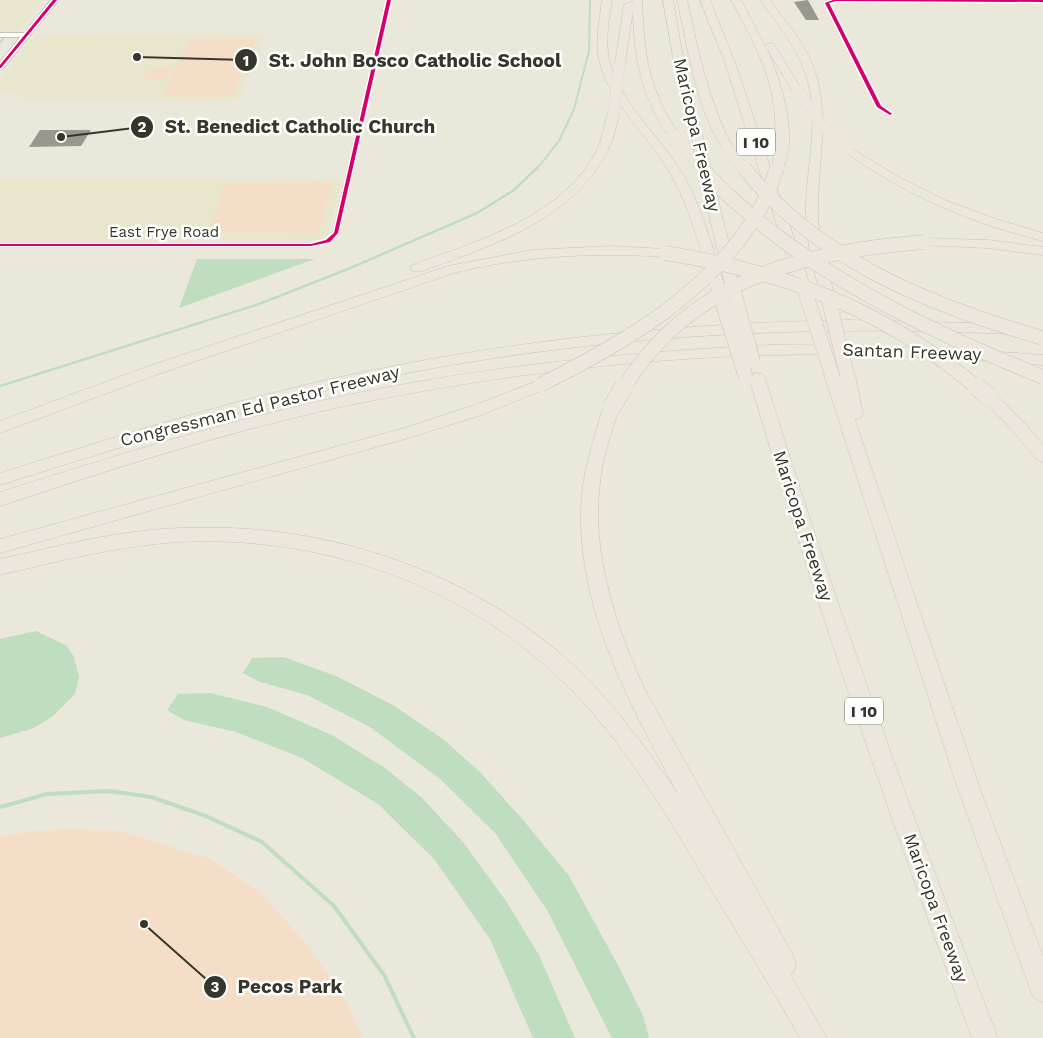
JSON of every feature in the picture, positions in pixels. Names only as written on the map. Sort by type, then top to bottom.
[{"type":"highway","points":[[607,0],[602,41],[604,60],[608,73],[618,92],[659,146],[680,179],[752,378]]},
{"type":"highway","points":[[151,371],[203,348],[481,244],[524,224],[560,201],[586,176],[604,150],[613,115],[630,0]]},
{"type":"highway","points":[[637,0],[639,54],[644,77],[658,110],[673,134],[697,164],[733,199],[768,228],[808,257],[856,287],[922,323],[1043,378]]},
{"type":"highway","name":"Maricopa Freeway","points":[[668,0],[678,57],[732,284],[752,378],[779,452],[822,589],[858,694],[985,1038]]},
{"type":"highway","points":[[682,0],[708,109],[716,129],[744,170],[783,210],[831,246],[902,286],[965,314],[1043,338]]},
{"type":"highway","points":[[691,0],[717,109],[723,125],[736,148],[753,171],[782,200],[821,231],[858,256],[896,276],[943,298],[988,315],[1043,331]]},
{"type":"highway","name":"I 10","points":[[704,0],[729,60],[803,285],[839,375]]},
{"type":"highway","points":[[0,546],[406,434],[478,410],[540,384],[592,358],[632,335],[669,309],[701,282],[729,254],[751,224],[766,198],[778,167],[784,130],[779,94],[768,64],[736,0]]},
{"type":"highway","points":[[741,0],[797,90],[822,124],[848,149],[888,176],[933,199],[985,219],[1043,236]]},
{"type":"highway","points":[[765,0],[797,45],[807,65],[815,88],[818,124],[812,217],[816,247],[828,301],[839,375],[872,493],[956,750],[1043,989]]},
{"type":"highway","points":[[824,1038],[638,699],[609,630],[597,590],[589,522],[594,462],[611,408],[634,370],[663,335],[691,311],[732,286],[780,266],[818,255],[864,247],[924,242],[975,244],[1043,251]]},
{"type":"highway","points":[[0,427],[151,371],[381,292],[480,262],[524,254],[576,250],[627,250],[665,253],[718,261],[800,284],[842,301],[882,321],[925,347],[967,378],[1017,425],[1043,456]]},
{"type":"highway","name":"Santan Freeway","points":[[792,325],[921,325],[1043,331]]},
{"type":"highway","name":"Congressman Ed Pastor Freeway","points":[[0,478],[224,412],[401,370],[506,351],[593,340],[712,329],[792,325]]},
{"type":"highway","name":"Santan Freeway","points":[[781,350],[912,351],[1043,360]]},
{"type":"highway","name":"Congressman Ed Pastor Freeway","points":[[0,499],[215,433],[286,414],[389,391],[489,374],[586,361],[685,353],[781,350]]},
{"type":"highway","points":[[0,567],[90,547],[143,538],[217,534],[266,537],[333,547],[390,563],[434,581],[480,606],[516,630],[563,669],[595,700],[621,732],[697,844],[814,1038]]},
{"type":"street","points":[[0,67],[55,0]]},
{"type":"street","name":"East Frye Road","points":[[0,245],[311,245],[328,241],[336,233],[389,0]]},
{"type":"street","points":[[890,114],[883,111],[877,103],[827,5],[830,1],[1043,1]]},
{"type":"street","points":[[0,35],[26,35]]},
{"type":"shaded area","points":[[0,0],[43,0],[19,31],[0,33]]},
{"type":"shaded area","points":[[266,34],[238,100],[30,101],[6,92],[0,92],[0,79],[36,35]]},
{"type":"shaded area","points":[[191,39],[256,39],[247,62],[241,62],[247,63],[233,95],[226,97],[161,96]]},
{"type":"shaded area","points":[[150,67],[172,67],[165,80],[143,80]]},
{"type":"shaded area","points":[[0,179],[342,179],[328,235],[318,240],[0,241]]},
{"type":"shaded area","points":[[332,182],[319,231],[314,234],[276,231],[214,231],[210,228],[225,185],[230,183]]},
{"type":"shaded area","points":[[197,259],[315,259],[179,308]]},
{"type":"shaded area","points":[[36,631],[67,646],[74,657],[79,677],[75,694],[53,716],[34,728],[0,738],[0,639]]},
{"type":"shaded area","points":[[283,657],[336,676],[393,705],[443,739],[480,772],[524,821],[569,876],[619,967],[644,1018],[649,1038],[612,1038],[547,910],[495,833],[440,779],[370,727],[307,695],[260,682],[243,673],[252,658]]},
{"type":"shaded area","points":[[210,693],[267,707],[332,735],[385,768],[422,798],[463,842],[506,901],[539,955],[575,1038],[533,1038],[490,939],[434,859],[378,804],[302,758],[236,732],[184,720],[167,710],[178,694]]},
{"type":"shaded area","points":[[74,829],[119,831],[212,859],[262,894],[303,940],[330,976],[347,1004],[363,1038],[0,1038],[0,836],[32,831]]},
{"type":"building","points":[[808,0],[819,20],[806,20],[794,2]]},
{"type":"building","points":[[40,130],[91,130],[81,146],[29,147]]},
{"type":"waterway","points":[[536,170],[559,141],[574,109],[589,51],[590,0]]},
{"type":"waterway","points":[[0,43],[3,39]]},
{"type":"waterway","points":[[0,386],[259,304],[348,269],[477,213],[514,190],[537,168]]},
{"type":"waterway","points":[[0,807],[47,794],[109,791],[151,797],[206,816],[262,842],[334,906],[384,975],[414,1038]]},
{"type":"cycle path","points":[[0,67],[55,0]]},
{"type":"cycle path","points":[[0,245],[311,245],[328,241],[336,233],[389,0]]},
{"type":"cycle path","points":[[890,114],[879,107],[827,3],[836,0],[1043,1]]},
{"type":"place","name":"St. John Bosco Catholic School","points":[[137,57]]},
{"type":"place","name":"St. Benedict Catholic Church","points":[[61,137]]},
{"type":"place","name":"Pecos Park","points":[[144,924]]}]
